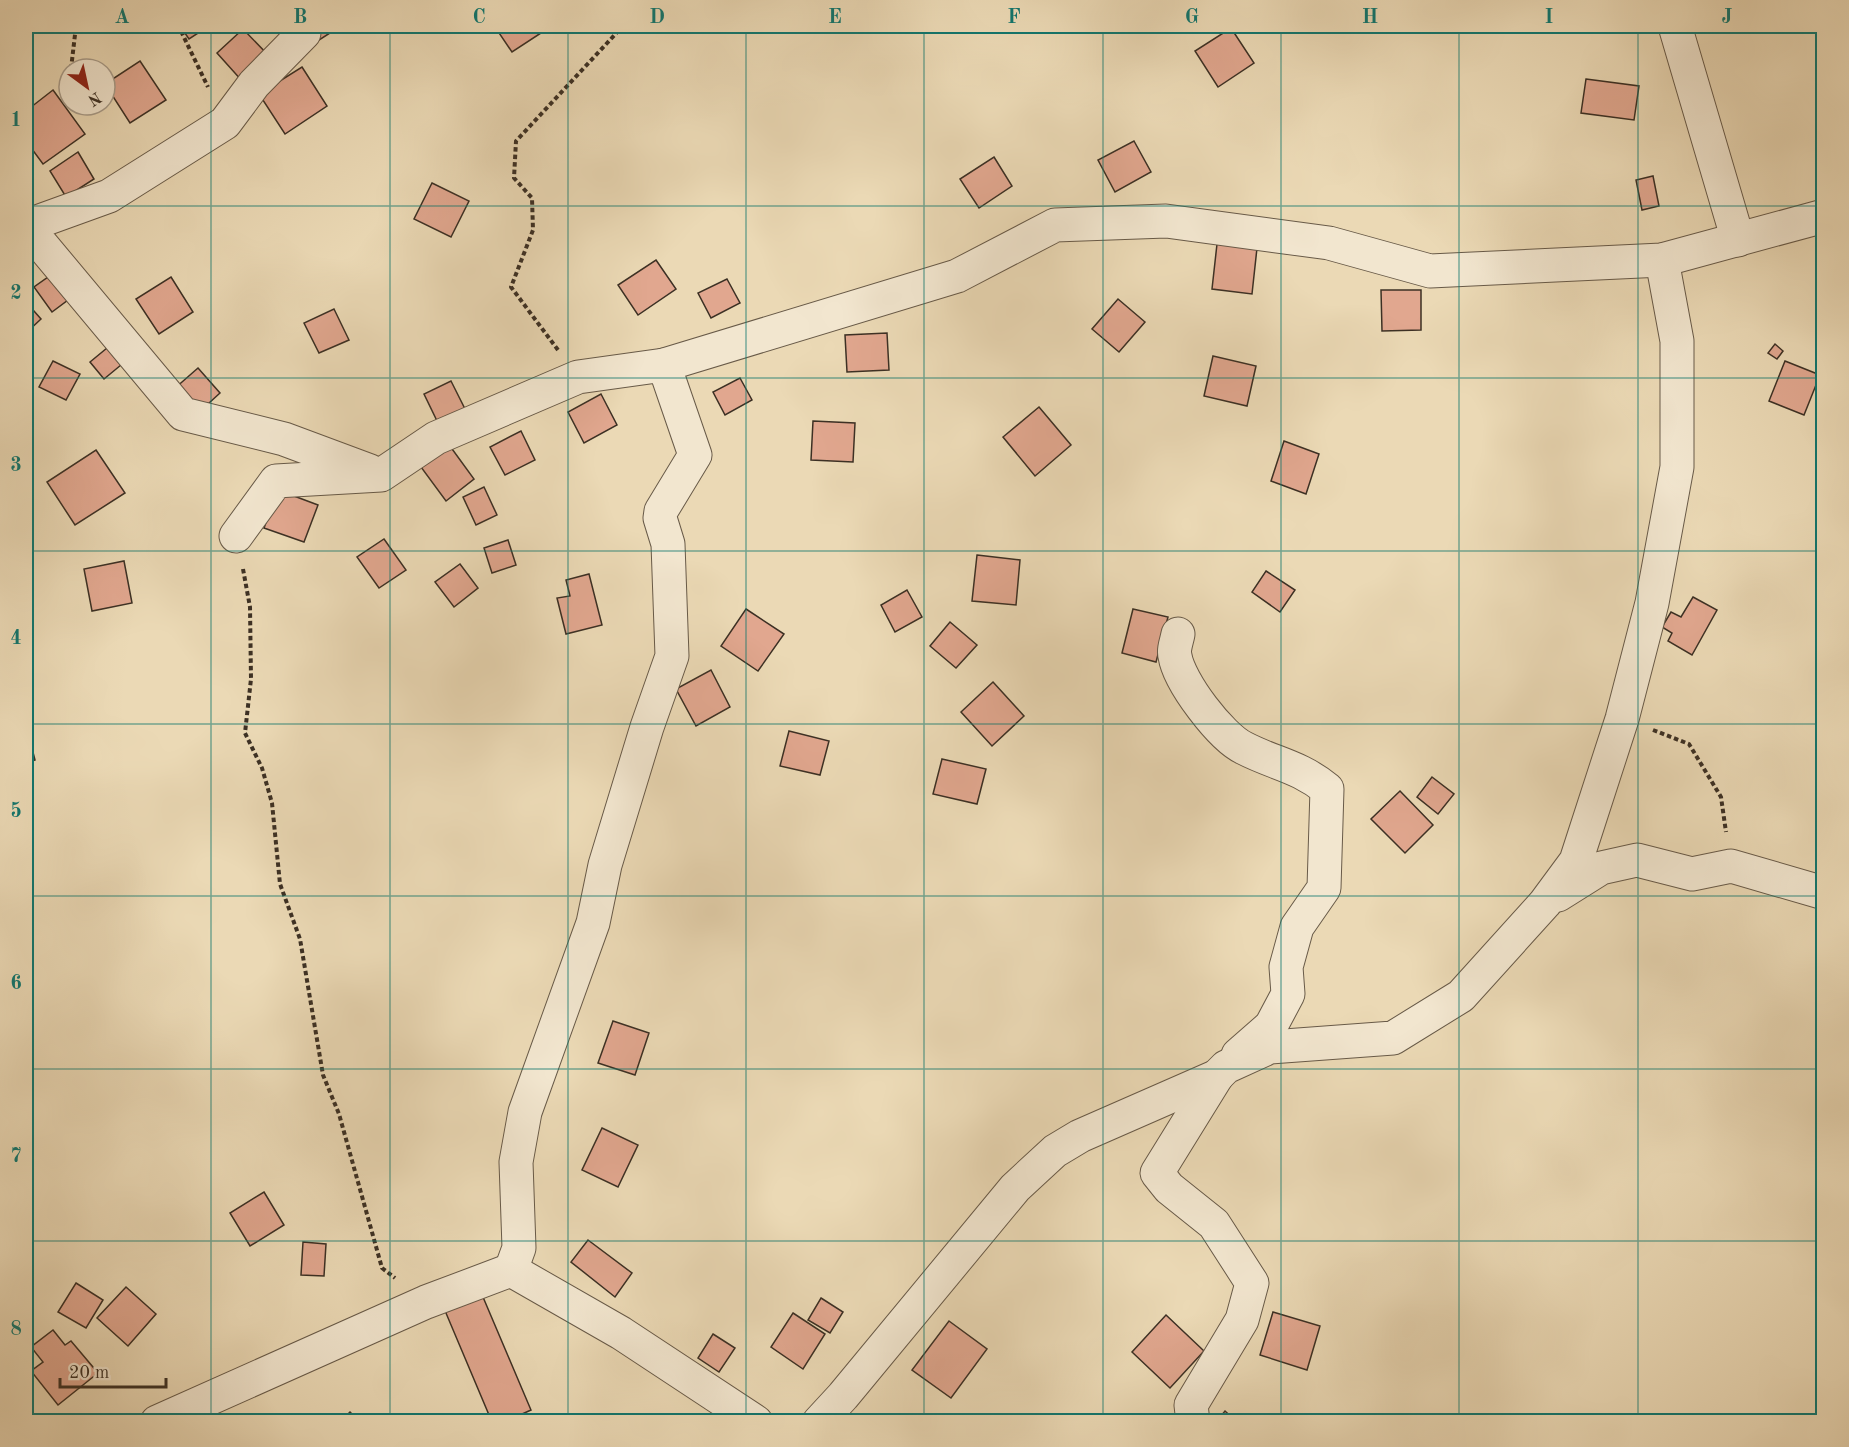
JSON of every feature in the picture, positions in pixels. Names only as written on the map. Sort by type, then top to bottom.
[{"type":"street","points":[[1675,26],[1738,240]]},
{"type":"street","points":[[304,33],[254,84],[225,123],[109,196],[26,226],[183,414],[284,439],[381,476]]},
{"type":"street","points":[[236,536],[276,481],[381,476],[436,438],[578,377],[664,365],[957,276],[1055,225],[1166,221],[1329,243],[1430,271],[1662,260],[1824,216]]},
{"type":"street","points":[[819,1422],[1016,1188],[1055,1151],[1080,1136],[1270,1047],[1393,1038],[1461,996],[1545,903],[1575,861],[1622,719],[1652,603],[1677,467],[1677,341],[1662,260]]},
{"type":"street","points":[[157,1422],[426,1302],[511,1270],[519,1248],[516,1162],[525,1112],[593,923],[605,865],[647,727],[672,656],[668,544],[660,518],[661,511],[695,455],[664,365]]},
{"type":"street","points":[[1178,634],[1174,655],[1180,672],[1215,723],[1242,747],[1308,773],[1327,789],[1324,888],[1297,927],[1286,967],[1288,994],[1270,1026],[1221,1071],[1157,1173],[1169,1188],[1214,1224],[1251,1283],[1242,1320],[1191,1405],[1193,1422]]},
{"type":"street","points":[[1545,903],[1601,868],[1637,860],[1692,874],[1731,866],[1824,893]]},
{"type":"street","points":[[511,1270],[621,1333],[756,1422]]},
{"type":"path","points":[[72,57],[76,26]]},
{"type":"path","points":[[176,26],[180,29],[225,123]]},
{"type":"path","points":[[578,377],[511,287],[533,230],[532,198],[514,178],[516,141],[623,26]]},
{"type":"path","points":[[236,536],[250,607],[251,679],[245,733],[262,768],[272,802],[280,884],[300,939],[323,1075],[339,1114],[382,1268],[426,1302]]},
{"type":"path","points":[[1622,719],[1689,744],[1721,797],[1731,866]]},
{"type":"building","points":[[180,26],[209,26],[189,39]]},
{"type":"building","points":[[306,26],[341,26],[316,42]]},
{"type":"building","points":[[536,26],[541,33],[512,52],[495,27]]},
{"type":"building","points":[[1231,28],[1254,63],[1218,87],[1195,51]]},
{"type":"building","points":[[243,29],[270,57],[243,82],[217,53]]},
{"type":"building","points":[[140,61],[166,100],[130,123],[117,103],[117,76]]},
{"type":"building","points":[[302,67],[327,106],[285,134],[259,94]]},
{"type":"building","points":[[1586,79],[1639,86],[1634,120],[1581,113]]},
{"type":"building","points":[[53,90],[57,96],[57,117],[73,117],[85,134],[43,164],[26,141],[26,111]]},
{"type":"building","points":[[1134,141],[1151,172],[1115,192],[1098,160]]},
{"type":"building","points":[[78,152],[94,179],[66,197],[50,171]]},
{"type":"building","points":[[994,157],[1012,186],[979,208],[960,179]]},
{"type":"building","points":[[1653,176],[1659,206],[1642,210],[1636,180]]},
{"type":"building","points":[[432,183],[469,201],[451,237],[414,219]]},
{"type":"building","points":[[1217,244],[1257,248],[1252,294],[1212,289]]},
{"type":"building","points":[[656,260],[676,289],[638,315],[618,285]]},
{"type":"building","points":[[58,270],[76,294],[52,312],[34,287]]},
{"type":"building","points":[[171,277],[193,312],[159,334],[136,299]]},
{"type":"building","points":[[727,279],[740,303],[711,318],[698,293]]},
{"type":"building","points":[[1381,290],[1421,290],[1421,330],[1382,331]]},
{"type":"building","points":[[1118,299],[1145,322],[1119,352],[1092,329]]},
{"type":"building","points":[[26,302],[41,319],[26,333]]},
{"type":"building","points":[[334,309],[349,340],[319,353],[304,323]]},
{"type":"building","points":[[887,333],[889,370],[847,372],[845,335]]},
{"type":"building","points":[[1775,344],[1783,351],[1777,359],[1768,353]]},
{"type":"building","points":[[107,348],[121,365],[104,379],[90,362]]},
{"type":"building","points":[[1213,356],[1256,366],[1247,406],[1204,396]]},
{"type":"building","points":[[53,361],[80,374],[66,400],[39,387]]},
{"type":"building","points":[[1785,361],[1820,375],[1804,415],[1769,401]]},
{"type":"building","points":[[198,368],[220,393],[197,414],[174,389]]},
{"type":"building","points":[[740,378],[752,400],[725,415],[713,392]]},
{"type":"building","points":[[451,381],[466,411],[439,425],[424,394]]},
{"type":"building","points":[[601,394],[617,425],[584,443],[568,412]]},
{"type":"building","points":[[1039,407],[1071,445],[1035,476],[1003,437]]},
{"type":"building","points":[[813,421],[855,423],[853,462],[811,460]]},
{"type":"building","points":[[521,431],[535,460],[505,475],[490,447]]},
{"type":"building","points":[[1284,441],[1319,454],[1306,494],[1271,481]]},
{"type":"building","points":[[447,442],[474,479],[446,501],[418,463]]},
{"type":"building","points":[[96,450],[125,493],[75,525],[47,482]]},
{"type":"building","points":[[484,487],[497,515],[476,525],[463,497]]},
{"type":"building","points":[[278,490],[318,505],[304,542],[264,528]]},
{"type":"building","points":[[384,539],[406,570],[379,588],[357,557]]},
{"type":"building","points":[[508,540],[516,565],[492,573],[484,548]]},
{"type":"building","points":[[977,555],[1020,560],[1016,605],[972,601]]},
{"type":"building","points":[[124,561],[132,603],[92,611],[84,569]]},
{"type":"building","points":[[460,564],[478,588],[454,607],[435,582]]},
{"type":"building","points":[[1266,571],[1295,590],[1280,612],[1252,592]]},
{"type":"building","points":[[589,574],[602,625],[566,634],[557,598],[570,596],[566,580]]},
{"type":"building","points":[[907,590],[922,617],[895,632],[881,605]]},
{"type":"building","points":[[1693,597],[1717,610],[1692,655],[1668,641],[1672,633],[1662,627],[1671,612],[1681,617]]},
{"type":"building","points":[[746,609],[784,634],[758,671],[721,646]]},
{"type":"building","points":[[1133,609],[1168,617],[1156,662],[1122,653]]},
{"type":"building","points":[[950,622],[977,645],[956,668],[930,646]]},
{"type":"building","points":[[711,670],[730,707],[696,726],[676,689]]},
{"type":"building","points":[[993,682],[1024,716],[992,746],[961,712]]},
{"type":"building","points":[[26,725],[35,760],[26,763]]},
{"type":"building","points":[[789,731],[829,741],[820,775],[780,766]]},
{"type":"building","points":[[942,759],[986,769],[977,804],[933,794]]},
{"type":"building","points":[[1432,777],[1454,794],[1438,814],[1417,797]]},
{"type":"building","points":[[1400,791],[1433,825],[1405,853],[1371,819]]},
{"type":"building","points":[[613,1021],[649,1033],[635,1075],[598,1063]]},
{"type":"building","points":[[602,1128],[638,1145],[618,1187],[582,1170]]},
{"type":"building","points":[[264,1192],[284,1225],[250,1246],[230,1213]]},
{"type":"building","points":[[588,1240],[632,1273],[615,1297],[571,1262]]},
{"type":"building","points":[[303,1242],[326,1244],[324,1276],[301,1275]]},
{"type":"building","points":[[76,1283],[103,1300],[86,1328],[58,1312]]},
{"type":"building","points":[[126,1287],[156,1314],[128,1346],[97,1318]]},
{"type":"building","points":[[480,1290],[531,1410],[504,1422],[492,1422],[443,1306]]},
{"type":"building","points":[[821,1298],[843,1312],[830,1333],[808,1320]]},
{"type":"building","points":[[1273,1312],[1320,1326],[1307,1370],[1260,1355]]},
{"type":"building","points":[[793,1313],[825,1334],[803,1369],[771,1347]]},
{"type":"building","points":[[1166,1315],[1204,1351],[1170,1388],[1132,1352]]},
{"type":"building","points":[[949,1321],[987,1349],[951,1398],[912,1370]]},
{"type":"building","points":[[53,1330],[65,1345],[71,1341],[98,1373],[58,1405],[31,1371],[43,1362],[31,1347]]},
{"type":"building","points":[[713,1334],[735,1348],[719,1372],[698,1358]]},
{"type":"building","points":[[1225,1411],[1237,1422],[1216,1422]]},
{"type":"building","points":[[350,1412],[360,1422],[340,1422]]},
{"type":"building","points":[[302,1415],[308,1422],[296,1422]]}]
